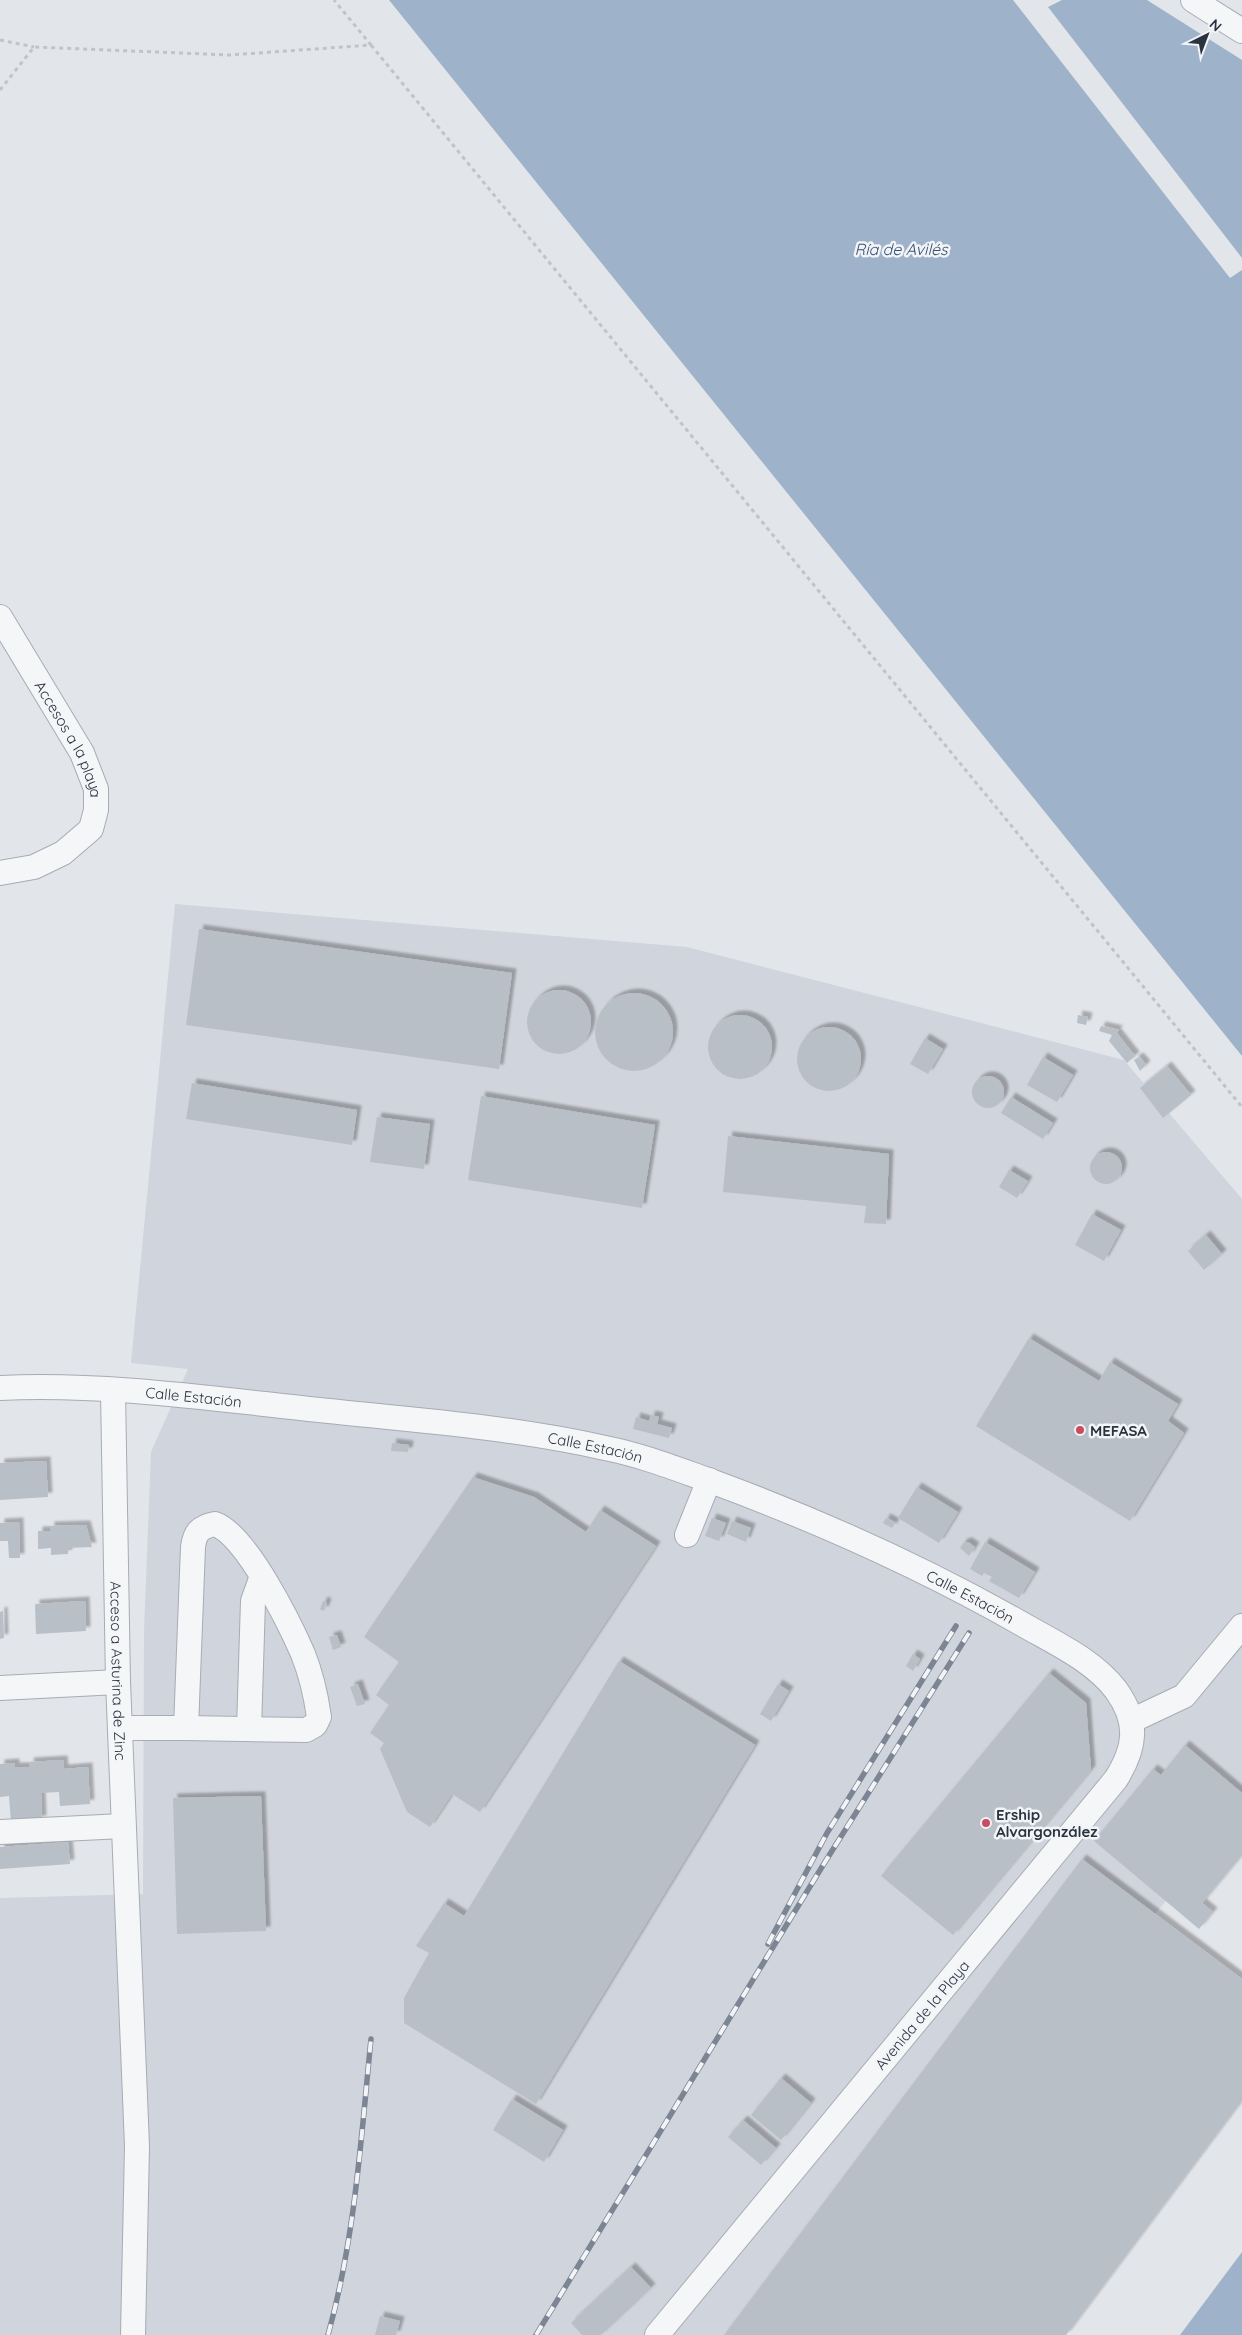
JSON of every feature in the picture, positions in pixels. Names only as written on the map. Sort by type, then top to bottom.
[{"type":"street","points":[[1193,0],[1242,31]]},
{"type":"street","name":"Accesos a la playa","points":[[0,617],[82,752],[96,789],[96,810],[92,830],[63,853],[34,867],[0,873]]},
{"type":"street","name":"Calle Estación","points":[[0,1388],[34,1386],[224,1400],[445,1424],[604,1447],[647,1458],[822,1524],[974,1596],[1075,1655],[1106,1679]]},
{"type":"street","name":"Acceso a Asturina de Zinc","points":[[113,1391],[118,1682],[137,2146],[133,2335]]},
{"type":"street","points":[[687,1535],[708,1480]]},
{"type":"street","points":[[121,1728],[306,1730],[315,1725],[320,1717],[311,1677],[303,1654],[262,1576],[245,1551],[224,1527],[214,1524],[203,1526],[195,1535],[186,1728]]},
{"type":"street","points":[[249,1729],[253,1601],[262,1576]]},
{"type":"street","points":[[1131,1721],[1184,1696],[1242,1626]]},
{"type":"street","name":"Avenida de la Playa","points":[[657,2335],[1104,1795],[1129,1755],[1133,1734],[1131,1721],[1117,1692],[1106,1679]]},
{"type":"street","points":[[0,1688],[118,1682]]},
{"type":"street","points":[[0,1832],[123,1826]]},
{"type":"path","points":[[334,0],[1242,1106]]},
{"type":"path","points":[[0,40],[34,47],[230,55],[371,45]]},
{"type":"path","points":[[0,90],[34,47]]},
{"type":"shaded area","points":[[175,904],[687,947],[1124,1060],[1242,1199],[1242,1809],[819,2319],[822,2335],[0,2335],[0,1898],[143,1894],[144,1631],[151,1452],[188,1369],[131,1363]]},
{"type":"water","name":"Ría de Avilés","points":[[389,0],[1013,0],[1230,278],[1242,270],[1242,1056]]},
{"type":"water","points":[[1062,0],[1147,0],[1242,60],[1242,258],[1048,7]]},
{"type":"water","points":[[1242,2252],[1242,2335],[1180,2335]]},
{"type":"building","points":[[199,929],[512,973],[499,1069],[186,1025]]},
{"type":"building","points":[[559,990],[571,992],[582,999],[589,1010],[591,1022],[589,1034],[582,1045],[571,1052],[559,1054],[547,1052],[536,1045],[529,1034],[527,1022],[529,1010],[536,999],[547,992]]},
{"type":"building","points":[[634,993],[649,996],[662,1004],[670,1017],[673,1032],[670,1047],[662,1060],[649,1068],[634,1071],[619,1068],[606,1060],[598,1047],[595,1032],[598,1017],[606,1004],[619,996]]},
{"type":"building","points":[[740,1015],[752,1017],[763,1024],[770,1035],[772,1047],[770,1059],[763,1070],[752,1077],[740,1079],[728,1077],[717,1070],[710,1059],[708,1047],[710,1035],[717,1024],[728,1017]]},
{"type":"building","points":[[1078,1015],[1088,1017],[1086,1025],[1077,1023]]},
{"type":"building","points":[[1101,1026],[1119,1030],[1116,1032],[1135,1056],[1127,1063],[1109,1041],[1112,1035],[1099,1031]]},
{"type":"building","points":[[829,1027],[841,1029],[852,1036],[859,1047],[861,1059],[859,1071],[852,1082],[841,1089],[829,1091],[817,1089],[806,1082],[799,1071],[797,1059],[799,1047],[806,1036],[817,1029]]},
{"type":"building","points":[[925,1038],[943,1049],[928,1074],[910,1064]]},
{"type":"building","points":[[1043,1057],[1073,1075],[1057,1102],[1027,1085]]},
{"type":"building","points":[[1139,1057],[1146,1065],[1140,1071],[1134,1060]]},
{"type":"building","points":[[1167,1066],[1191,1095],[1163,1118],[1140,1088]]},
{"type":"building","points":[[988,1076],[1000,1080],[1004,1092],[1000,1104],[988,1108],[976,1104],[972,1092],[976,1080]]},
{"type":"building","points":[[192,1083],[357,1110],[352,1145],[186,1119]]},
{"type":"building","points":[[481,1096],[655,1125],[642,1208],[468,1180]]},
{"type":"building","points":[[1011,1097],[1053,1123],[1043,1139],[1001,1113]]},
{"type":"building","points":[[377,1117],[430,1124],[424,1169],[370,1162]]},
{"type":"building","points":[[728,1136],[889,1154],[886,1224],[864,1223],[866,1206],[723,1192]]},
{"type":"building","points":[[1106,1152],[1118,1156],[1122,1168],[1118,1180],[1106,1184],[1094,1180],[1090,1168],[1094,1156]]},
{"type":"building","points":[[1009,1170],[1028,1181],[1017,1198],[999,1187]]},
{"type":"building","points":[[1092,1214],[1121,1230],[1104,1261],[1075,1245]]},
{"type":"building","points":[[1206,1235],[1222,1254],[1204,1270],[1188,1251]]},
{"type":"building","name":"MEFASA","points":[[1029,1338],[1099,1381],[1110,1362],[1178,1404],[1168,1421],[1184,1433],[1130,1521],[976,1426]]},
{"type":"building","points":[[651,1415],[659,1417],[657,1424],[672,1428],[669,1438],[633,1429],[636,1417],[649,1421]]},
{"type":"building","points":[[392,1443],[409,1445],[408,1452],[391,1451]]},
{"type":"building","points":[[46,1461],[48,1497],[0,1500],[0,1463]]},
{"type":"building","points":[[473,1477],[534,1497],[586,1532],[600,1510],[656,1546],[480,1812],[452,1794],[430,1827],[407,1812],[380,1749],[384,1743],[370,1733],[389,1705],[376,1695],[399,1662],[364,1637]]},
{"type":"building","points":[[917,1487],[958,1512],[939,1543],[898,1518]]},
{"type":"building","points":[[712,1518],[726,1523],[719,1541],[705,1536]]},
{"type":"building","points":[[886,1518],[895,1523],[892,1528],[883,1523]]},
{"type":"building","points":[[732,1521],[751,1528],[746,1542],[727,1534]]},
{"type":"building","points":[[19,1522],[20,1558],[9,1558],[8,1541],[0,1541],[0,1523]]},
{"type":"building","points":[[86,1525],[92,1547],[68,1548],[68,1554],[51,1555],[51,1548],[38,1549],[38,1531],[50,1531],[50,1526]]},
{"type":"building","points":[[968,1542],[975,1547],[969,1556],[960,1548],[963,1543]]},
{"type":"building","points":[[985,1542],[1035,1572],[1019,1598],[989,1581],[992,1577],[984,1573],[982,1576],[970,1569]]},
{"type":"building","points":[[85,1601],[86,1631],[36,1634],[35,1604]]},
{"type":"building","points":[[323,1601],[327,1603],[324,1611],[320,1609]]},
{"type":"building","points":[[3,1611],[4,1638],[0,1639],[0,1612]]},
{"type":"building","points":[[337,1635],[341,1647],[333,1650],[329,1637]]},
{"type":"building","points":[[913,1654],[920,1659],[913,1671],[906,1666]]},
{"type":"building","points":[[619,1661],[755,1745],[536,2104],[404,2023],[404,1998],[429,1953],[416,1946],[444,1903],[464,1916]]},
{"type":"building","name":"Ership Alvargonzález","points":[[1049,1673],[1086,1703],[1091,1770],[953,1935],[881,1876]]},
{"type":"building","points":[[358,1684],[365,1704],[357,1706],[350,1687]]},
{"type":"building","points":[[778,1684],[789,1691],[771,1721],[760,1714]]},
{"type":"building","points":[[1185,1745],[1242,1793],[1242,1855],[1202,1903],[1213,1912],[1199,1929],[1094,1841],[1153,1769],[1161,1775]]},
{"type":"building","points":[[63,1760],[64,1769],[88,1767],[90,1804],[60,1806],[59,1792],[41,1793],[42,1820],[11,1822],[9,1796],[0,1797],[0,1764],[15,1763],[15,1767],[30,1767],[29,1762]]},
{"type":"building","points":[[261,1796],[266,1931],[177,1934],[173,1798]]},
{"type":"building","points":[[68,1842],[70,1864],[0,1869],[0,1847]]},
{"type":"building","points":[[1082,1859],[1242,1979],[1242,2100],[1066,2335],[724,2335]]},
{"type":"building","points":[[781,2078],[811,2103],[781,2140],[751,2115]]},
{"type":"building","points":[[512,2099],[563,2130],[544,2162],[493,2130]]},
{"type":"building","points":[[743,2120],[776,2148],[761,2165],[728,2137]]},
{"type":"building","points":[[631,2267],[651,2288],[601,2335],[582,2335],[571,2323]]},
{"type":"building","points":[[380,2316],[400,2321],[396,2335],[375,2335]]},
{"type":"railway","points":[[768,1944],[827,1833],[956,1626]]},
{"type":"railway","points":[[536,2335],[825,1862],[969,1633]]},
{"type":"railway","points":[[328,2335],[345,2262],[351,2225],[371,2039]]},
{"type":"place","name":"MEFASA","points":[[1080,1430]]},
{"type":"place","name":"Ership Alvargonzález","points":[[986,1823]]}]
